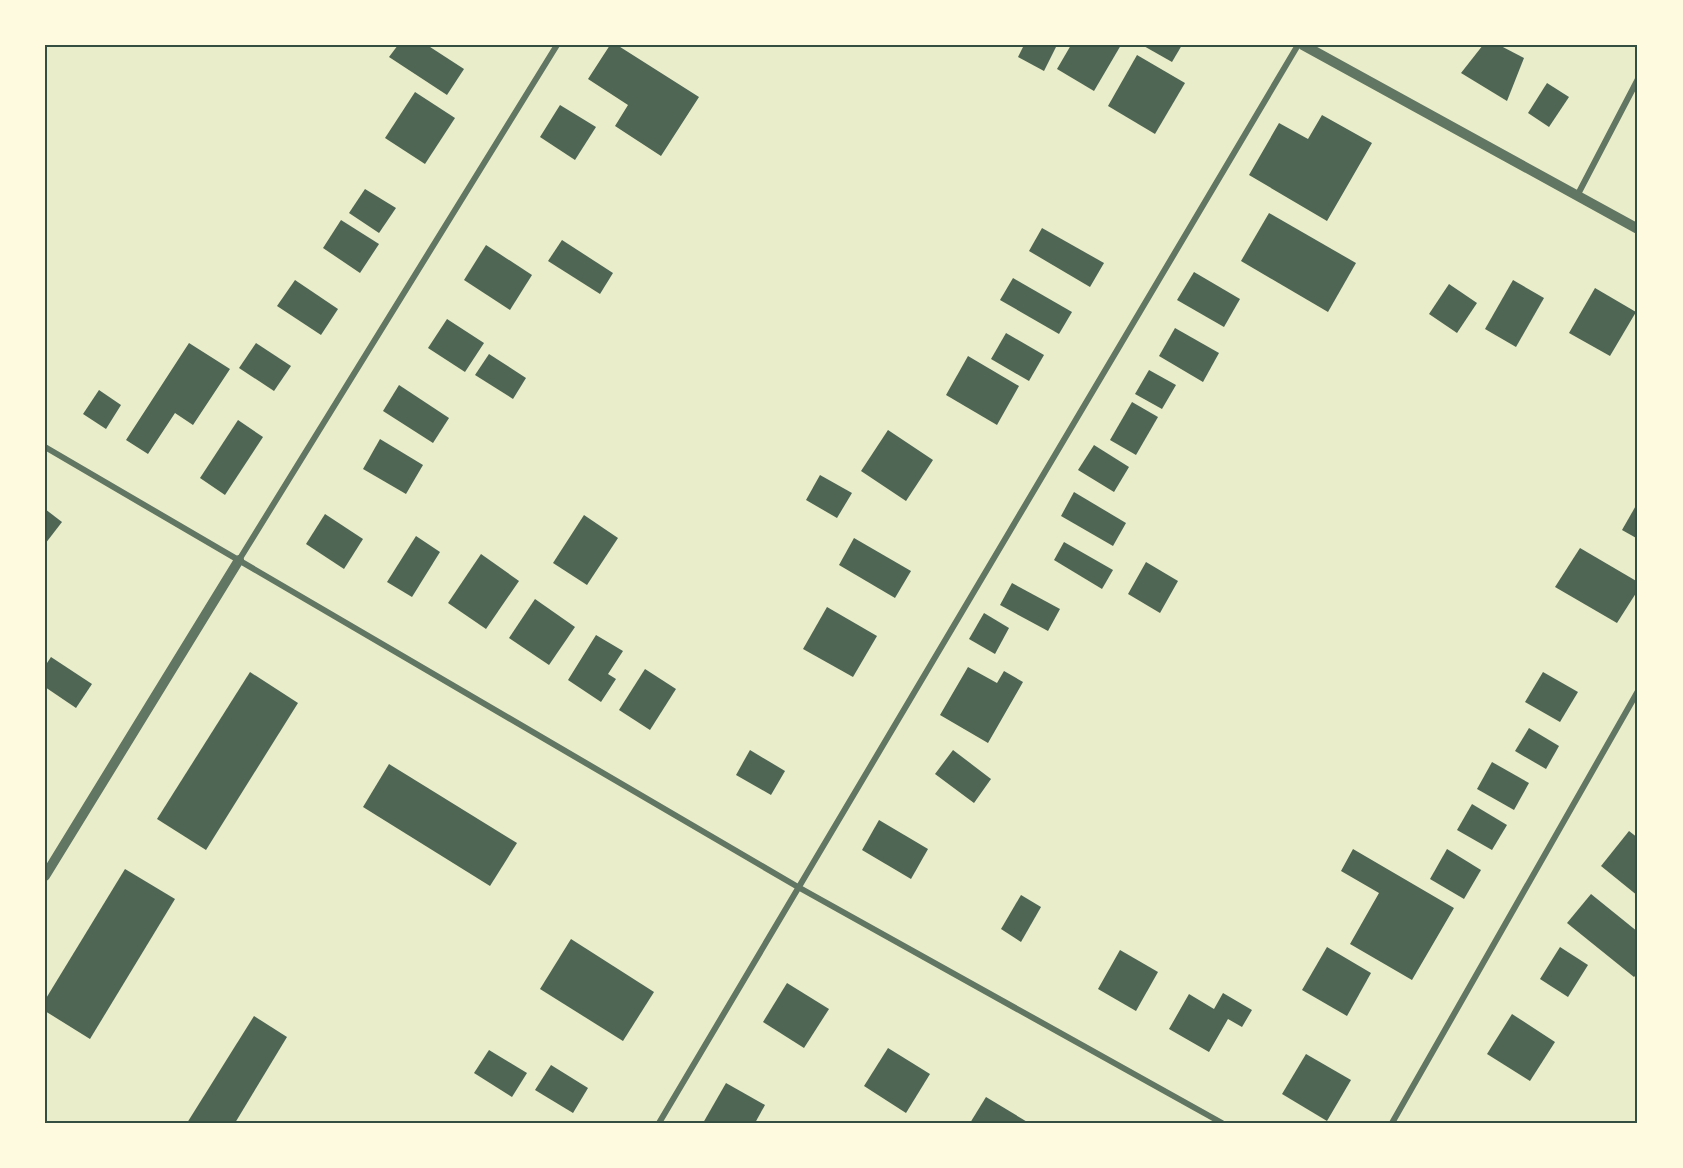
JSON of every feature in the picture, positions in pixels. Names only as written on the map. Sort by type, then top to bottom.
[{"type":"street","points":[[45,876],[557,45]]},
{"type":"street","points":[[659,1123],[1300,45],[1638,229]]},
{"type":"street","points":[[1577,196],[1638,79]]},
{"type":"street","points":[[45,447],[798,887],[1222,1123]]},
{"type":"street","points":[[1392,1123],[1638,691]]},
{"type":"building","points":[[398,45],[427,45],[464,69],[447,95],[389,57]]},
{"type":"building","points":[[610,45],[617,45],[699,97],[661,156],[615,126],[628,105],[588,79]]},
{"type":"building","points":[[1024,45],[1057,45],[1044,71],[1018,57]]},
{"type":"building","points":[[1071,45],[1121,45],[1094,91],[1057,69]]},
{"type":"building","points":[[1142,45],[1182,45],[1172,62]]},
{"type":"building","points":[[1483,45],[1499,45],[1524,58],[1507,101],[1461,73]]},
{"type":"building","points":[[1137,55],[1185,83],[1155,134],[1108,106]]},
{"type":"building","points":[[1547,83],[1569,97],[1549,127],[1528,113]]},
{"type":"building","points":[[415,92],[455,118],[425,164],[385,138]]},
{"type":"building","points":[[560,105],[596,127],[575,160],[540,137]]},
{"type":"building","points":[[1322,115],[1372,143],[1327,221],[1249,175],[1279,123],[1308,139]]},
{"type":"building","points":[[365,189],[396,208],[379,233],[349,213]]},
{"type":"building","points":[[1269,213],[1356,263],[1328,312],[1241,261]]},
{"type":"building","points":[[341,220],[379,244],[360,273],[323,248]]},
{"type":"building","points":[[1042,228],[1104,263],[1090,287],[1029,251]]},
{"type":"building","points":[[562,240],[613,273],[600,294],[548,261]]},
{"type":"building","points":[[486,245],[532,275],[510,310],[464,280]]},
{"type":"building","points":[[1194,272],[1240,299],[1224,327],[1177,300]]},
{"type":"building","points":[[1013,278],[1072,312],[1059,334],[1000,300]]},
{"type":"building","points":[[295,280],[338,309],[321,335],[277,306]]},
{"type":"building","points":[[1513,280],[1544,298],[1516,347],[1485,329]]},
{"type":"building","points":[[1449,284],[1477,303],[1457,333],[1429,314]]},
{"type":"building","points":[[1595,288],[1636,312],[1610,356],[1569,333]]},
{"type":"building","points":[[447,319],[484,343],[465,372],[428,348]]},
{"type":"building","points":[[1175,328],[1219,353],[1203,382],[1159,356]]},
{"type":"building","points":[[1006,333],[1044,355],[1029,381],[991,359]]},
{"type":"building","points":[[189,343],[230,369],[193,425],[175,413],[148,454],[126,440]]},
{"type":"building","points":[[256,343],[291,366],[274,391],[239,368]]},
{"type":"building","points":[[489,354],[526,378],[513,399],[475,375]]},
{"type":"building","points":[[968,356],[1019,386],[997,425],[946,395]]},
{"type":"building","points":[[1149,370],[1176,385],[1162,409],[1135,394]]},
{"type":"building","points":[[399,385],[449,418],[433,443],[383,411]]},
{"type":"building","points":[[99,390],[121,405],[106,429],[83,414]]},
{"type":"building","points":[[1132,402],[1158,417],[1136,455],[1110,440]]},
{"type":"building","points":[[238,420],[263,437],[225,495],[200,478]]},
{"type":"building","points":[[888,430],[933,460],[906,501],[861,471]]},
{"type":"building","points":[[380,439],[423,465],[406,494],[363,469]]},
{"type":"building","points":[[1094,445],[1129,467],[1114,492],[1078,470]]},
{"type":"building","points":[[820,475],[852,493],[837,518],[806,500]]},
{"type":"building","points":[[1074,492],[1126,523],[1113,546],[1061,516]]},
{"type":"building","points":[[1638,502],[1638,539],[1622,530]]},
{"type":"building","points":[[45,509],[62,522],[45,544]]},
{"type":"building","points":[[325,514],[363,539],[344,569],[306,544]]},
{"type":"building","points":[[584,515],[618,538],[587,585],[553,563]]},
{"type":"building","points":[[416,536],[440,552],[412,597],[387,582]]},
{"type":"building","points":[[854,538],[911,571],[895,598],[839,565]]},
{"type":"building","points":[[1064,542],[1113,570],[1102,589],[1054,560]]},
{"type":"building","points":[[1580,548],[1638,582],[1638,590],[1617,623],[1555,587]]},
{"type":"building","points":[[481,554],[519,581],[486,629],[448,603]]},
{"type":"building","points":[[1146,562],[1178,581],[1160,613],[1128,594]]},
{"type":"building","points":[[1012,583],[1060,609],[1048,631],[1000,605]]},
{"type":"building","points":[[535,599],[575,627],[549,665],[509,638]]},
{"type":"building","points":[[827,607],[877,636],[853,677],[803,649]]},
{"type":"building","points":[[984,613],[1009,628],[995,654],[969,639]]},
{"type":"building","points":[[596,635],[623,651],[608,674],[616,679],[601,702],[568,680]]},
{"type":"building","points":[[51,657],[92,684],[76,708],[45,687],[45,666]]},
{"type":"building","points":[[968,667],[997,683],[1004,671],[1023,682],[988,743],[940,715]]},
{"type":"building","points":[[645,669],[676,689],[650,730],[619,710]]},
{"type":"building","points":[[250,672],[298,703],[206,850],[157,819]]},
{"type":"building","points":[[1543,672],[1578,692],[1560,722],[1525,702]]},
{"type":"building","points":[[1529,728],[1559,746],[1546,769],[1515,751]]},
{"type":"building","points":[[750,750],[785,771],[771,795],[736,775]]},
{"type":"building","points":[[953,750],[991,779],[974,803],[935,774]]},
{"type":"building","points":[[1492,762],[1529,783],[1514,810],[1477,789]]},
{"type":"building","points":[[389,764],[517,843],[490,886],[363,807]]},
{"type":"building","points":[[1472,804],[1507,825],[1492,850],[1457,830]]},
{"type":"building","points":[[879,820],[928,849],[911,879],[862,850]]},
{"type":"building","points":[[1629,831],[1638,838],[1638,896],[1601,866]]},
{"type":"building","points":[[1353,849],[1454,908],[1412,980],[1350,944],[1379,893],[1341,871]]},
{"type":"building","points":[[1447,849],[1481,870],[1464,899],[1430,879]]},
{"type":"building","points":[[125,869],[175,899],[90,1039],[45,1011],[45,1000]]},
{"type":"building","points":[[1591,894],[1638,932],[1638,973],[1634,977],[1567,923]]},
{"type":"building","points":[[1021,895],[1041,907],[1021,942],[1001,929]]},
{"type":"building","points":[[571,939],[654,992],[623,1041],[540,989]]},
{"type":"building","points":[[1327,947],[1371,973],[1347,1016],[1302,990]]},
{"type":"building","points":[[1560,947],[1588,965],[1568,997],[1540,979]]},
{"type":"building","points":[[1120,950],[1158,972],[1136,1011],[1098,989]]},
{"type":"building","points":[[787,983],[829,1009],[804,1048],[763,1022]]},
{"type":"building","points":[[1223,993],[1252,1010],[1242,1027],[1228,1019],[1209,1052],[1169,1029],[1189,994],[1214,1009]]},
{"type":"building","points":[[1512,1014],[1555,1042],[1530,1081],[1487,1054]]},
{"type":"building","points":[[254,1016],[287,1037],[235,1123],[187,1123]]},
{"type":"building","points":[[888,1048],[930,1074],[906,1113],[864,1086]]},
{"type":"building","points":[[489,1050],[527,1073],[512,1097],[474,1073]]},
{"type":"building","points":[[1306,1054],[1351,1080],[1327,1121],[1282,1094]]},
{"type":"building","points":[[551,1065],[588,1088],[573,1113],[535,1090]]},
{"type":"building","points":[[726,1083],[765,1105],[755,1123],[703,1123]]},
{"type":"building","points":[[986,1097],[1029,1123],[970,1123]]}]
